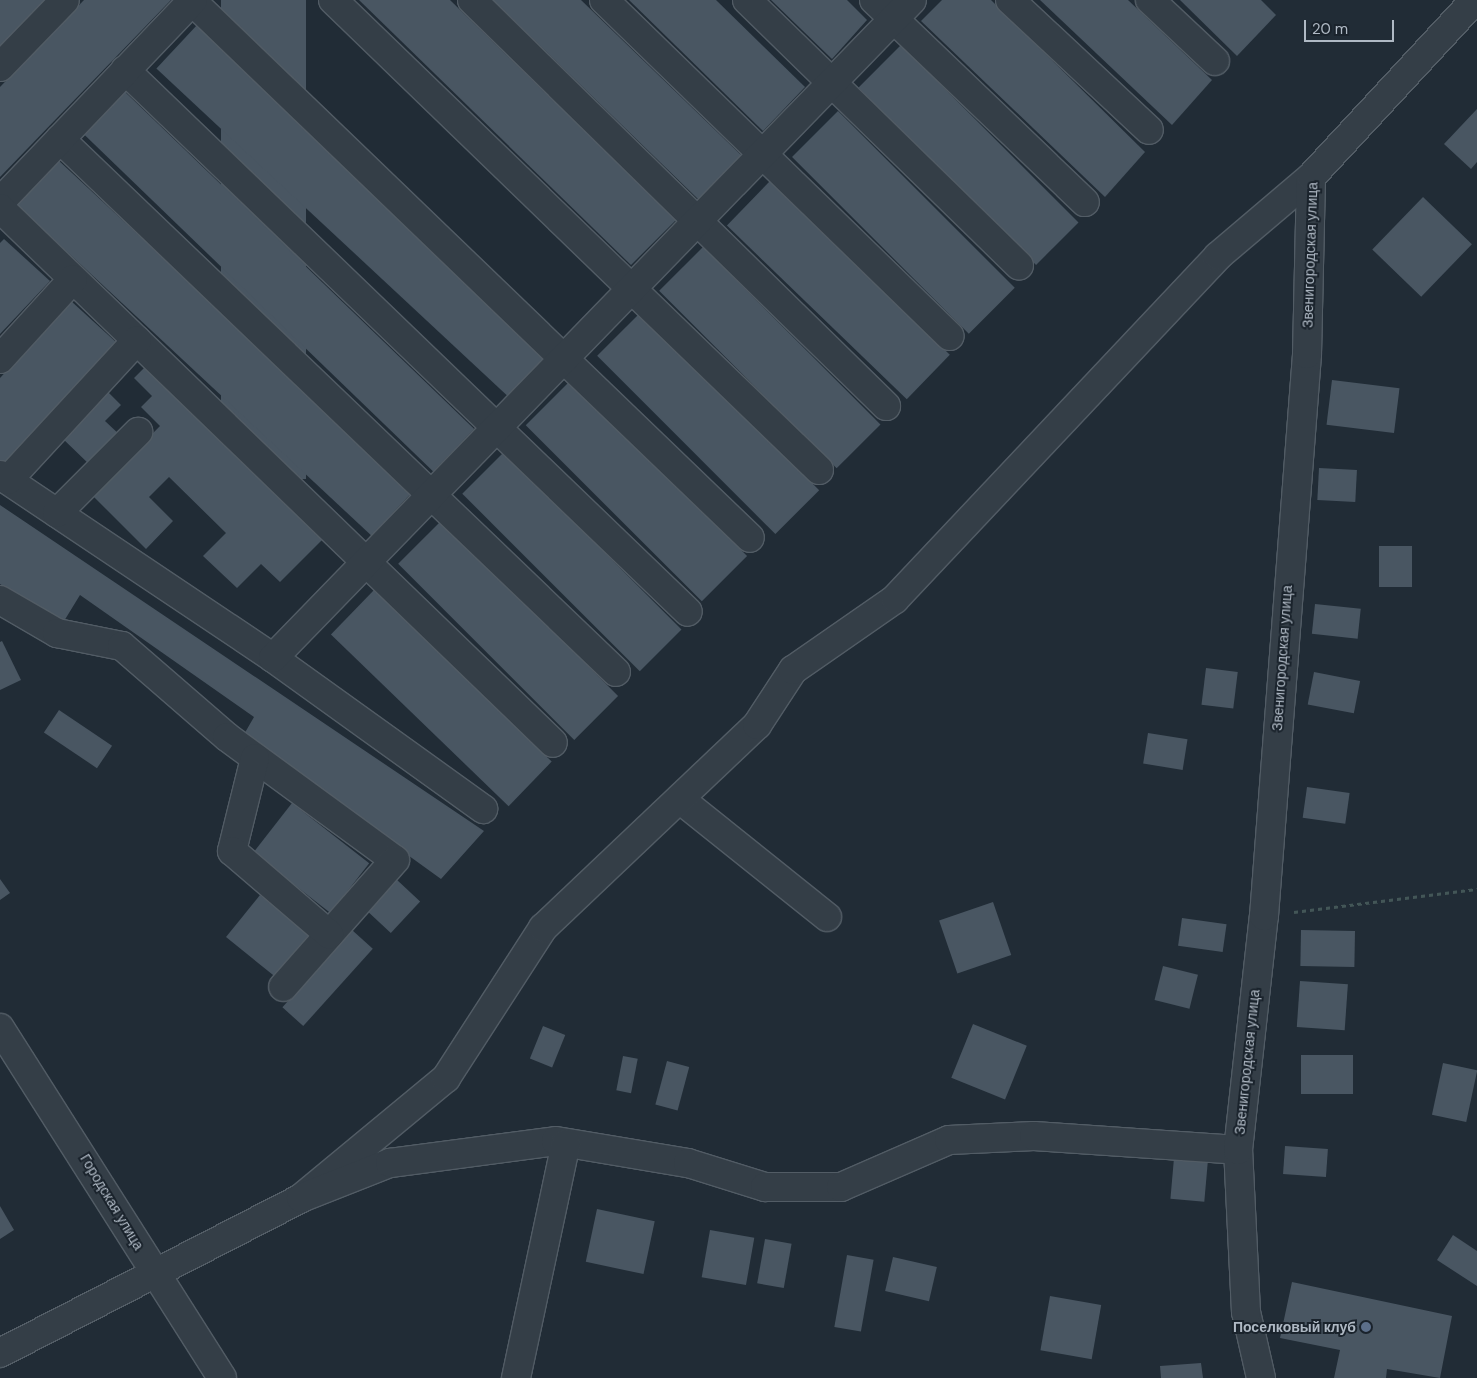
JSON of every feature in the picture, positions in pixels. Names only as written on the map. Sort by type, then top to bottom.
[{"type":"street","points":[[0,67],[65,0]]},
{"type":"street","points":[[0,202],[192,0],[750,538]]},
{"type":"street","points":[[333,0],[819,470]]},
{"type":"street","points":[[472,0],[695,223],[886,406]]},
{"type":"street","points":[[604,0],[950,336]]},
{"type":"street","points":[[747,0],[1019,265]]},
{"type":"street","points":[[874,0],[902,9],[1085,202]]},
{"type":"street","points":[[1010,0],[1149,130]]},
{"type":"street","points":[[1150,0],[1215,62]]},
{"type":"street","name":"Звенигородская улица","points":[[1261,1378],[1246,1312],[1238,1150],[1264,916],[1307,354],[1311,177],[1475,0]]},
{"type":"street","points":[[273,658],[902,9]]},
{"type":"street","points":[[125,70],[498,426],[688,612]]},
{"type":"street","points":[[60,139],[433,493],[616,672]]},
{"type":"street","points":[[302,1198],[446,1078],[543,928],[681,800],[757,726],[793,670],[895,600],[1218,256],[1311,177]]},
{"type":"street","points":[[0,208],[553,743]]},
{"type":"street","points":[[0,359],[73,279]]},
{"type":"street","points":[[137,340],[4,478],[273,658],[482,809]]},
{"type":"street","points":[[57,513],[138,432]]},
{"type":"street","points":[[0,600],[56,633],[122,646],[255,758],[395,860],[283,987]]},
{"type":"street","points":[[255,758],[232,851],[329,934]]},
{"type":"street","points":[[681,800],[827,917]]},
{"type":"street","name":"Городская улица","points":[[0,1028],[222,1378]]},
{"type":"street","points":[[0,1353],[154,1272],[302,1198],[390,1163],[566,1143],[688,1163],[765,1187],[841,1187],[949,1140],[1034,1136],[1238,1150]]},
{"type":"street","points":[[516,1378],[566,1143]]},
{"type":"path","points":[[1264,916],[1477,889]]},
{"type":"building","points":[[0,0],[48,0],[0,50]]},
{"type":"building","points":[[84,0],[171,0],[0,177],[0,87]]},
{"type":"building","points":[[221,0],[306,0],[306,479],[221,479]]},
{"type":"building","points":[[359,0],[450,0],[676,220],[631,265]]},
{"type":"building","points":[[493,0],[581,0],[742,156],[699,200]]},
{"type":"building","points":[[629,0],[716,0],[805,87],[763,131]]},
{"type":"building","points":[[771,0],[847,0],[867,20],[832,59]]},
{"type":"building","points":[[942,0],[991,0],[1145,152],[1105,197],[921,21]]},
{"type":"building","points":[[1040,0],[1128,0],[1212,80],[1172,125]]},
{"type":"building","points":[[1180,0],[1261,0],[1276,15],[1237,56]]},
{"type":"building","points":[[198,24],[552,354],[510,399],[156,69]]},
{"type":"building","points":[[901,45],[1078,222],[1036,265],[859,87]]},
{"type":"building","points":[[121,88],[474,429],[433,472],[80,130]]},
{"type":"building","points":[[1477,109],[1477,162],[1471,169],[1444,144]]},
{"type":"building","points":[[838,111],[1015,288],[969,334],[792,157]]},
{"type":"building","points":[[57,159],[413,491],[372,536],[15,204]]},
{"type":"building","points":[[770,181],[950,355],[907,399],[727,226]]},
{"type":"building","points":[[1423,197],[1472,244],[1421,297],[1372,250]]},
{"type":"building","points":[[4,239],[50,281],[0,334],[0,243]]},
{"type":"building","points":[[703,247],[880,424],[837,468],[659,291]]},
{"type":"building","points":[[71,301],[117,343],[4,466],[0,463],[0,378]]},
{"type":"building","points":[[641,312],[819,490],[775,534],[597,356]]},
{"type":"building","points":[[147,365],[323,539],[280,582],[261,564],[237,588],[203,556],[226,533],[169,477],[149,497],[173,521],[146,549],[92,495],[160,426],[141,407],[152,396],[134,378]]},
{"type":"building","points":[[571,380],[747,556],[702,601],[526,425]]},
{"type":"building","points":[[1332,380],[1399,388],[1394,433],[1327,425]]},
{"type":"building","points":[[106,390],[121,405],[105,421],[121,436],[91,466],[61,437]]},
{"type":"building","points":[[504,452],[681,629],[640,671],[462,494]]},
{"type":"building","points":[[1319,468],[1357,470],[1355,502],[1317,500]]},
{"type":"building","points":[[0,505],[484,831],[441,879],[243,736],[254,717],[80,595],[61,626],[0,584]]},
{"type":"building","points":[[442,520],[618,696],[574,740],[398,564]]},
{"type":"building","points":[[1379,546],[1412,546],[1412,587],[1379,587]]},
{"type":"building","points":[[374,590],[552,762],[509,806],[331,635]]},
{"type":"building","points":[[1315,604],[1361,609],[1358,639],[1312,634]]},
{"type":"building","points":[[2,641],[21,680],[0,690],[0,642]]},
{"type":"building","points":[[1206,668],[1238,672],[1233,709],[1201,705]]},
{"type":"building","points":[[1314,672],[1360,681],[1354,713],[1308,704]]},
{"type":"building","points":[[59,710],[112,746],[97,768],[44,732]]},
{"type":"building","points":[[1148,733],[1188,739],[1183,770],[1143,764]]},
{"type":"building","points":[[1307,787],[1350,793],[1345,824],[1303,818]]},
{"type":"building","points":[[292,803],[369,863],[330,913],[253,853]]},
{"type":"building","points":[[0,879],[10,893],[0,900]]},
{"type":"building","points":[[396,879],[420,902],[391,933],[367,910]]},
{"type":"building","points":[[260,895],[309,935],[275,977],[226,937]]},
{"type":"building","points":[[993,902],[1011,955],[957,974],[939,921]]},
{"type":"building","points":[[1182,918],[1227,924],[1223,952],[1178,946]]},
{"type":"building","points":[[352,930],[373,949],[303,1026],[282,1007]]},
{"type":"building","points":[[1301,930],[1355,931],[1354,967],[1300,966]]},
{"type":"building","points":[[1163,966],[1198,975],[1189,1009],[1155,1000]]},
{"type":"building","points":[[1300,981],[1348,984],[1345,1030],[1297,1027]]},
{"type":"building","points":[[973,1024],[1027,1046],[1005,1100],[951,1078]]},
{"type":"building","points":[[543,1026],[565,1035],[552,1067],[530,1058]]},
{"type":"building","points":[[1301,1055],[1353,1055],[1353,1094],[1301,1094]]},
{"type":"building","points":[[623,1056],[638,1059],[631,1093],[616,1090]]},
{"type":"building","points":[[667,1061],[689,1067],[678,1110],[655,1104]]},
{"type":"building","points":[[1443,1063],[1477,1070],[1466,1122],[1432,1115]]},
{"type":"building","points":[[1285,1146],[1328,1149],[1326,1177],[1283,1174]]},
{"type":"building","points":[[1174,1158],[1208,1161],[1204,1202],[1170,1199]]},
{"type":"building","points":[[0,1206],[14,1230],[0,1239]]},
{"type":"building","points":[[597,1209],[655,1221],[643,1274],[586,1262]]},
{"type":"building","points":[[710,1230],[754,1238],[746,1285],[702,1277]]},
{"type":"building","points":[[1453,1235],[1477,1251],[1477,1286],[1437,1260]]},
{"type":"building","points":[[765,1239],[792,1244],[784,1288],[757,1283]]},
{"type":"building","points":[[847,1255],[874,1260],[861,1332],[834,1327]]},
{"type":"building","points":[[893,1257],[937,1267],[929,1301],[885,1291]]},
{"type":"building","name":"Поселковый клуб","points":[[1292,1282],[1452,1316],[1440,1378],[1387,1369],[1386,1378],[1334,1378],[1340,1350],[1280,1338]]},
{"type":"building","points":[[1050,1296],[1101,1305],[1092,1359],[1040,1350]]},
{"type":"building","points":[[1201,1363],[1203,1378],[1161,1378],[1160,1366]]},
{"type":"place","name":"Поселковый клуб","points":[[1366,1327]]}]
